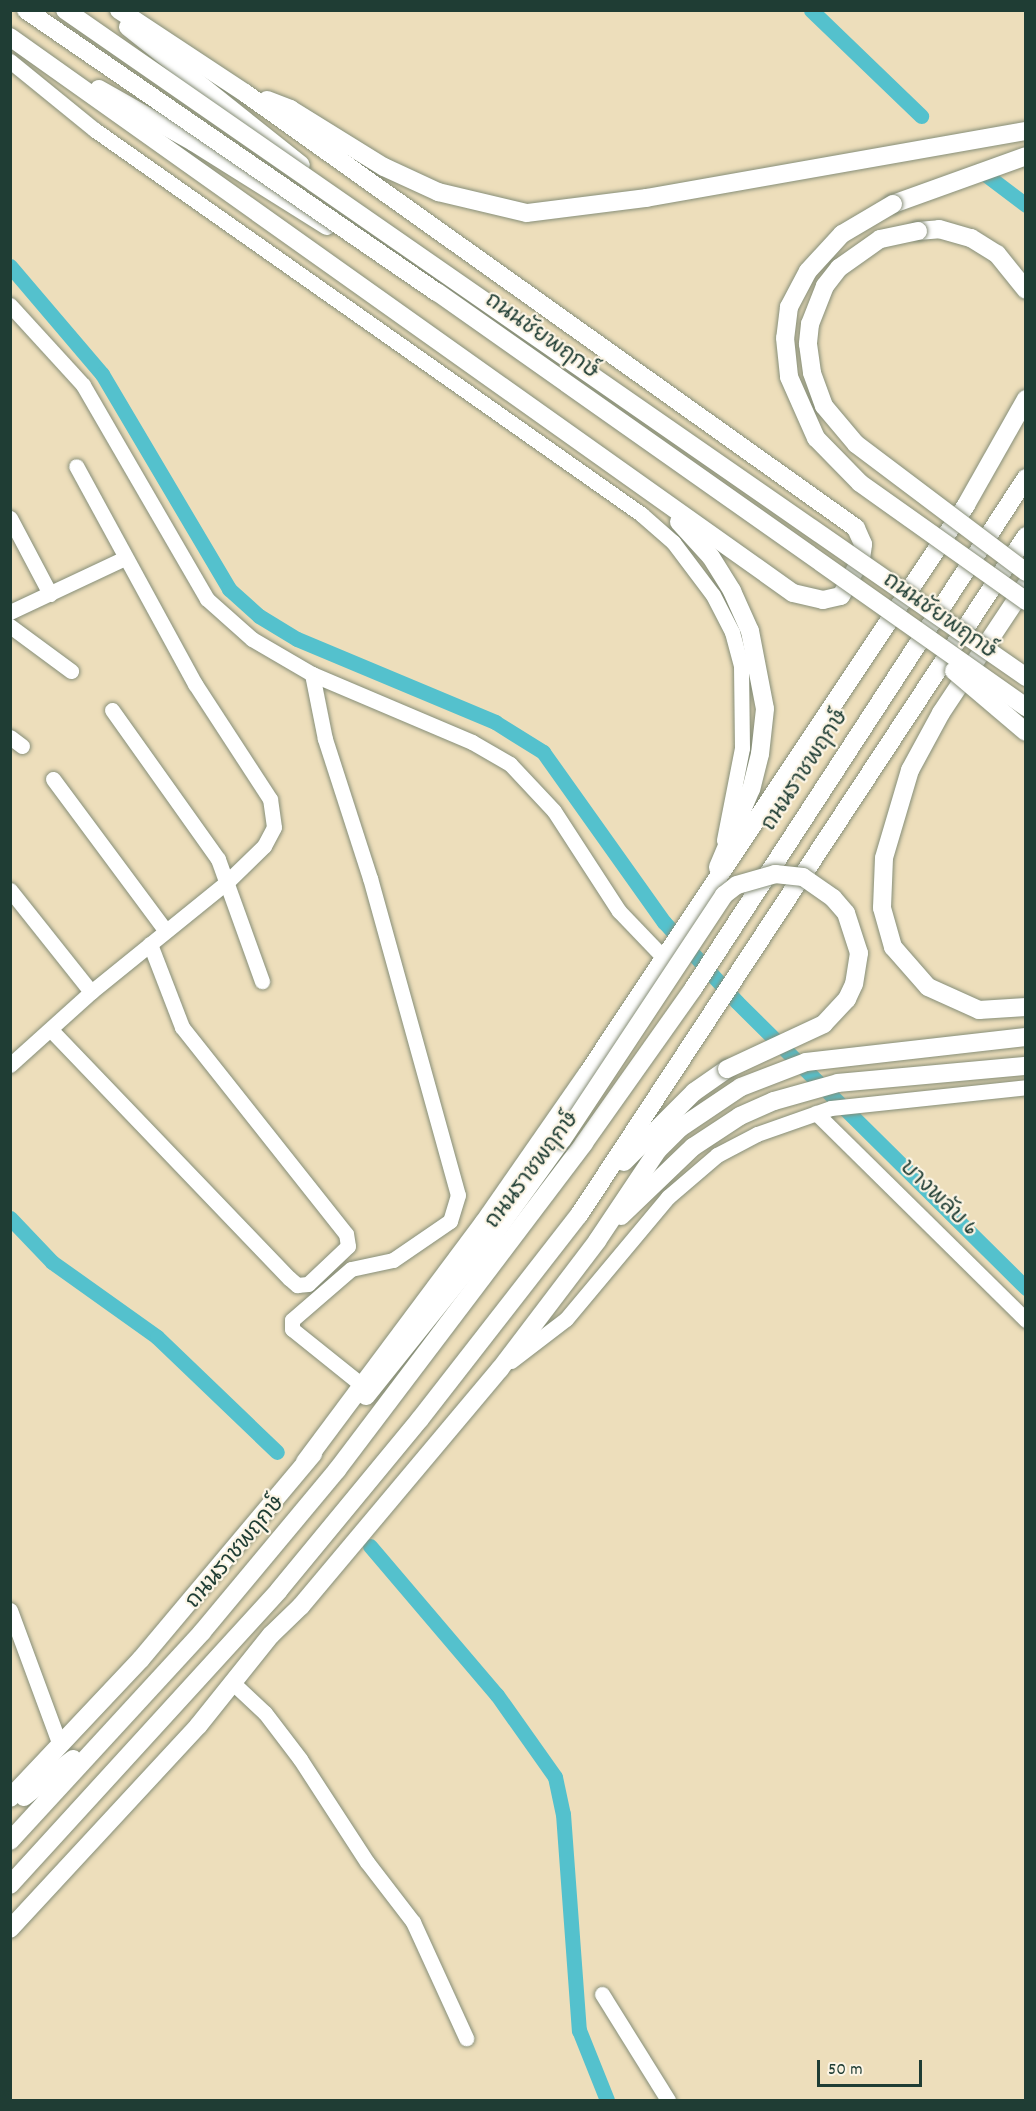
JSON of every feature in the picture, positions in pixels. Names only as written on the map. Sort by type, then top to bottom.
[{"type":"main road","name":"ถนนชัยพฤกษ์","points":[[26,10],[447,299],[1026,707]]},
{"type":"main road","name":"ถนนชัยพฤกษ์","points":[[66,10],[1026,677]]},
{"type":"main road","points":[[108,10],[414,253],[981,654],[1026,699]]},
{"type":"main road","points":[[10,37],[156,143],[554,420],[657,498],[793,593],[811,599],[841,596],[861,559],[862,544],[856,528],[836,511],[246,93],[119,10]]},
{"type":"main road","points":[[37,55],[193,142],[397,270],[938,658],[1026,732]]},
{"type":"main road","points":[[246,93],[290,109],[384,167],[438,192],[527,213],[646,198],[1026,132]]},
{"type":"main road","points":[[1026,156],[893,204],[842,234],[808,271],[789,307],[785,338],[789,378],[816,438],[860,483],[1026,601]]},
{"type":"main road","points":[[1026,290],[997,254],[971,238],[939,230],[918,231],[880,239],[839,268],[825,286],[810,324],[808,344],[812,373],[824,406],[856,444],[1026,572]]},
{"type":"main road","points":[[305,1462],[533,1153],[966,505],[1026,399]]},
{"type":"main road","name":"ถนนราชพฤกษ์","points":[[10,1841],[202,1632],[338,1470],[584,1143],[693,988],[1026,478]]},
{"type":"main road","points":[[657,498],[711,557],[732,591],[750,631],[765,709],[760,754],[751,789],[722,855],[710,891]]},
{"type":"main road","points":[[579,1215],[1026,536]]},
{"type":"main road","points":[[1026,585],[941,713],[910,770],[884,858],[882,908],[893,947],[928,987],[979,1010],[1026,1007]]},
{"type":"main road","points":[[10,1798],[141,1659],[305,1462],[391,1368],[562,1140],[724,895],[737,885],[775,874],[803,877],[833,898],[846,913],[859,953],[854,984],[847,999],[824,1024],[727,1069],[694,1092],[641,1143],[579,1215],[420,1419],[315,1543],[279,1590],[10,1885]]},
{"type":"main road","points":[[10,1929],[234,1684],[271,1635],[301,1606],[500,1369],[597,1241],[629,1189],[680,1128],[741,1087],[773,1073],[834,1057],[969,1045],[1026,1037]]},
{"type":"main road","points":[[597,1241],[667,1168],[704,1139],[774,1101],[838,1083],[1026,1066]]},
{"type":"main road","points":[[271,1635],[315,1543]]},
{"type":"main road","points":[[10,1807],[111,1729]]},
{"type":"street","points":[[10,61],[94,130],[641,514],[674,542],[713,595],[732,632],[741,666],[742,748],[722,855]]},
{"type":"street","points":[[10,305],[82,386],[207,599],[252,639],[312,674],[472,742],[510,764],[554,811],[620,911],[669,951]]},
{"type":"street","points":[[13,1059],[51,1030],[165,930],[228,881],[271,837],[274,815],[270,799],[214,717],[76,466]]},
{"type":"street","points":[[10,518],[50,594]]},
{"type":"street","points":[[10,612],[125,558]]},
{"type":"street","points":[[10,626],[71,671]]},
{"type":"street","points":[[312,674],[322,729],[370,878],[459,1195],[450,1221],[393,1260],[351,1269],[292,1320],[292,1329],[362,1385]]},
{"type":"street","points":[[112,710],[218,859],[228,881],[261,981]]},
{"type":"street","points":[[53,779],[165,930]]},
{"type":"street","points":[[10,891],[92,992]]},
{"type":"street","points":[[51,1030],[289,1278],[297,1285],[308,1284],[348,1246],[346,1234],[182,1027],[150,944]]},
{"type":"street","points":[[500,1369],[566,1319],[668,1197],[717,1155],[757,1134],[831,1108],[1026,1087]]},
{"type":"street","name":"บางพลับ 6","points":[[816,1113],[1026,1320]]},
{"type":"street","points":[[10,1610],[60,1745]]},
{"type":"street","points":[[234,1684],[265,1713],[300,1758],[367,1862],[413,1922],[466,2038]]},
{"type":"street","points":[[602,1994],[668,2100]]},
{"type":"waterway","points":[[811,10],[921,116]]},
{"type":"waterway","points":[[981,171],[1026,205]]},
{"type":"waterway","points":[[10,266],[102,374],[229,589],[259,616],[297,639],[495,722],[543,752],[664,922],[737,1002],[1026,1288]]},
{"type":"waterway","points":[[10,1218],[52,1262],[157,1337],[277,1452]]},
{"type":"waterway","points":[[370,1546],[497,1695],[555,1777],[563,1814],[579,2030],[607,2100]]}]
